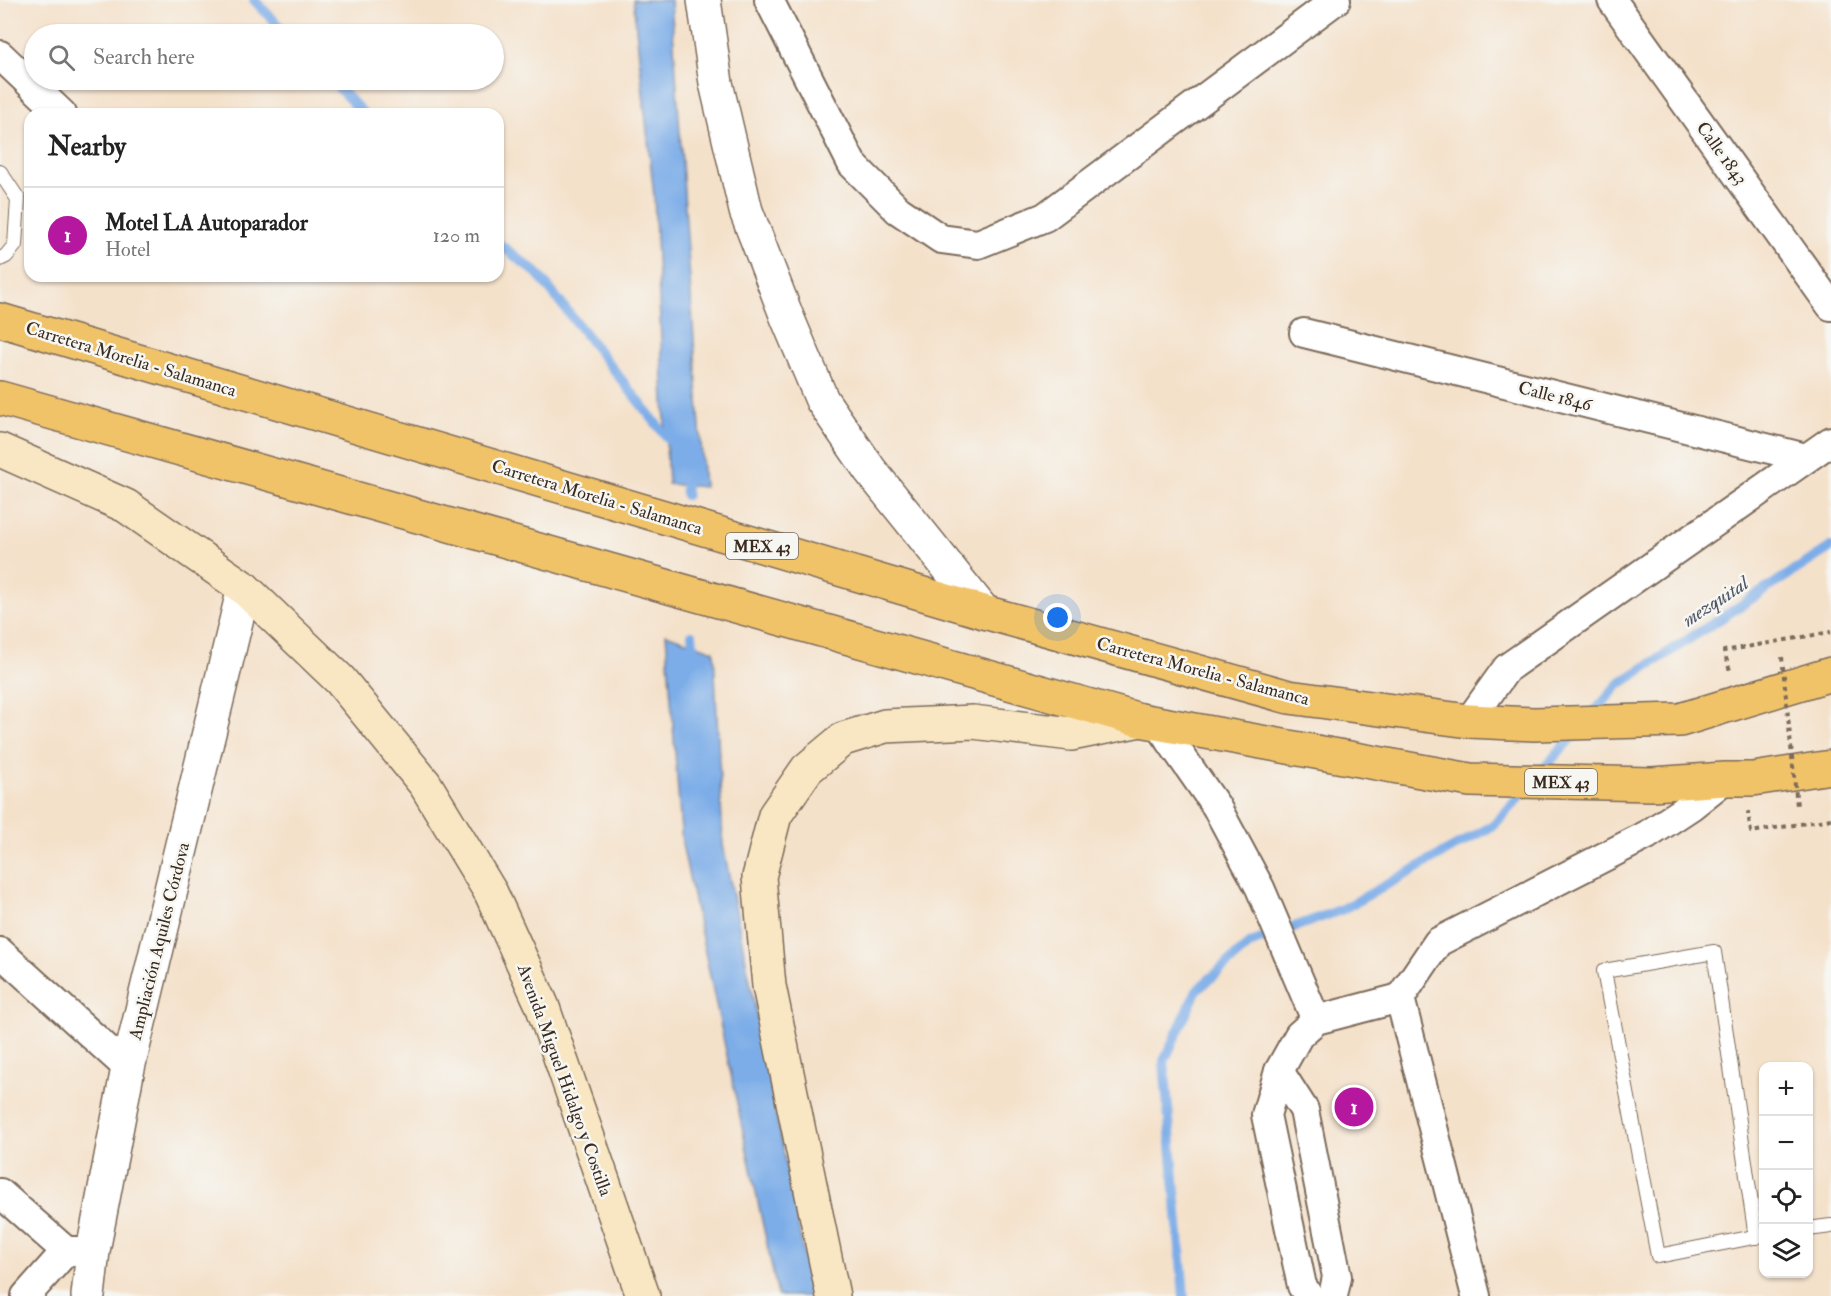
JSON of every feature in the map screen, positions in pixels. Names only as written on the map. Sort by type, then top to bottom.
[{"type":"highway","name":"Carretera Morelia - Salamanca","points":[[0,320],[984,612],[1288,697],[1469,722],[1534,724],[1680,720],[1831,674]]},
{"type":"highway","name":"MEX 43","points":[[0,398],[1149,721],[1470,780],[1652,784],[1753,779],[1831,767]]},
{"type":"main road","name":"Avenida Miguel Hidalgo y Costilla","points":[[0,450],[126,506],[244,588],[340,680],[425,784],[491,893],[542,1005],[643,1296]]},
{"type":"main road","points":[[833,1296],[769,986],[759,877],[776,815],[807,769],[843,739],[885,726],[973,722],[1071,734],[1149,721]]},
{"type":"street","points":[[704,0],[716,83],[746,211],[822,400],[870,470],[984,612]]},
{"type":"street","points":[[769,0],[852,164],[898,210],[941,239],[978,244],[1045,217],[1336,0]]},
{"type":"street","name":"Calle 1843","points":[[1612,0],[1831,306]]},
{"type":"street","points":[[0,55],[24,78]]},
{"type":"street","points":[[37,90],[56,108]]},
{"type":"street","name":"Calle 1846","points":[[1304,333],[1806,458]]},
{"type":"street","points":[[1469,722],[1507,668],[1831,441]]},
{"type":"street","name":"Ampliación Aquiles Córdova","points":[[88,1296],[80,1251],[128,1068],[244,588]]},
{"type":"street","points":[[1149,721],[1216,806],[1264,897],[1316,1020]]},
{"type":"street","points":[[1310,1296],[1302,1286],[1266,1115],[1279,1071],[1299,1035],[1316,1020],[1400,998],[1438,942],[1647,835],[1691,806],[1725,779]]},
{"type":"street","points":[[0,952],[128,1068]]},
{"type":"street","points":[[1400,998],[1476,1296]]},
{"type":"street","points":[[1279,1071],[1304,1110],[1337,1277],[1333,1296]]},
{"type":"street","points":[[0,1193],[80,1251],[26,1296]]},
{"type":"lane","points":[[0,172],[18,199],[15,246],[0,259]]},
{"type":"lane","points":[[1714,952],[1760,1236],[1658,1256],[1604,971],[1714,952]]},
{"type":"lane","points":[[1813,1228],[1831,1226]]},
{"type":"path","points":[[1740,666],[1729,668],[1724,651],[1831,632]]},
{"type":"path","points":[[1771,659],[1782,657],[1797,806],[1787,808]]},
{"type":"path","points":[[1758,812],[1748,813],[1751,832],[1831,819]]},
{"type":"water","points":[[633,0],[671,0],[704,487],[668,484],[654,196]]},
{"type":"water","points":[[666,634],[714,651],[723,845],[812,1296],[778,1296],[682,844]]},
{"type":"waterway","points":[[254,0],[277,24]]},
{"type":"waterway","points":[[341,90],[358,108]]},
{"type":"waterway","points":[[504,248],[537,273],[674,446]]},
{"type":"waterway","points":[[685,473],[686,495]]},
{"type":"waterway","name":"mezquital","points":[[1592,715],[1618,685],[1831,547]]},
{"type":"waterway","points":[[692,635],[694,656]]},
{"type":"waterway","points":[[1538,775],[1579,729]]},
{"type":"waterway","points":[[1184,1296],[1164,1061],[1197,990],[1251,943],[1343,909],[1494,825],[1528,787]]},
{"type":"place","name":"Motel LA Autoparador","points":[[1354,1107]]}]
